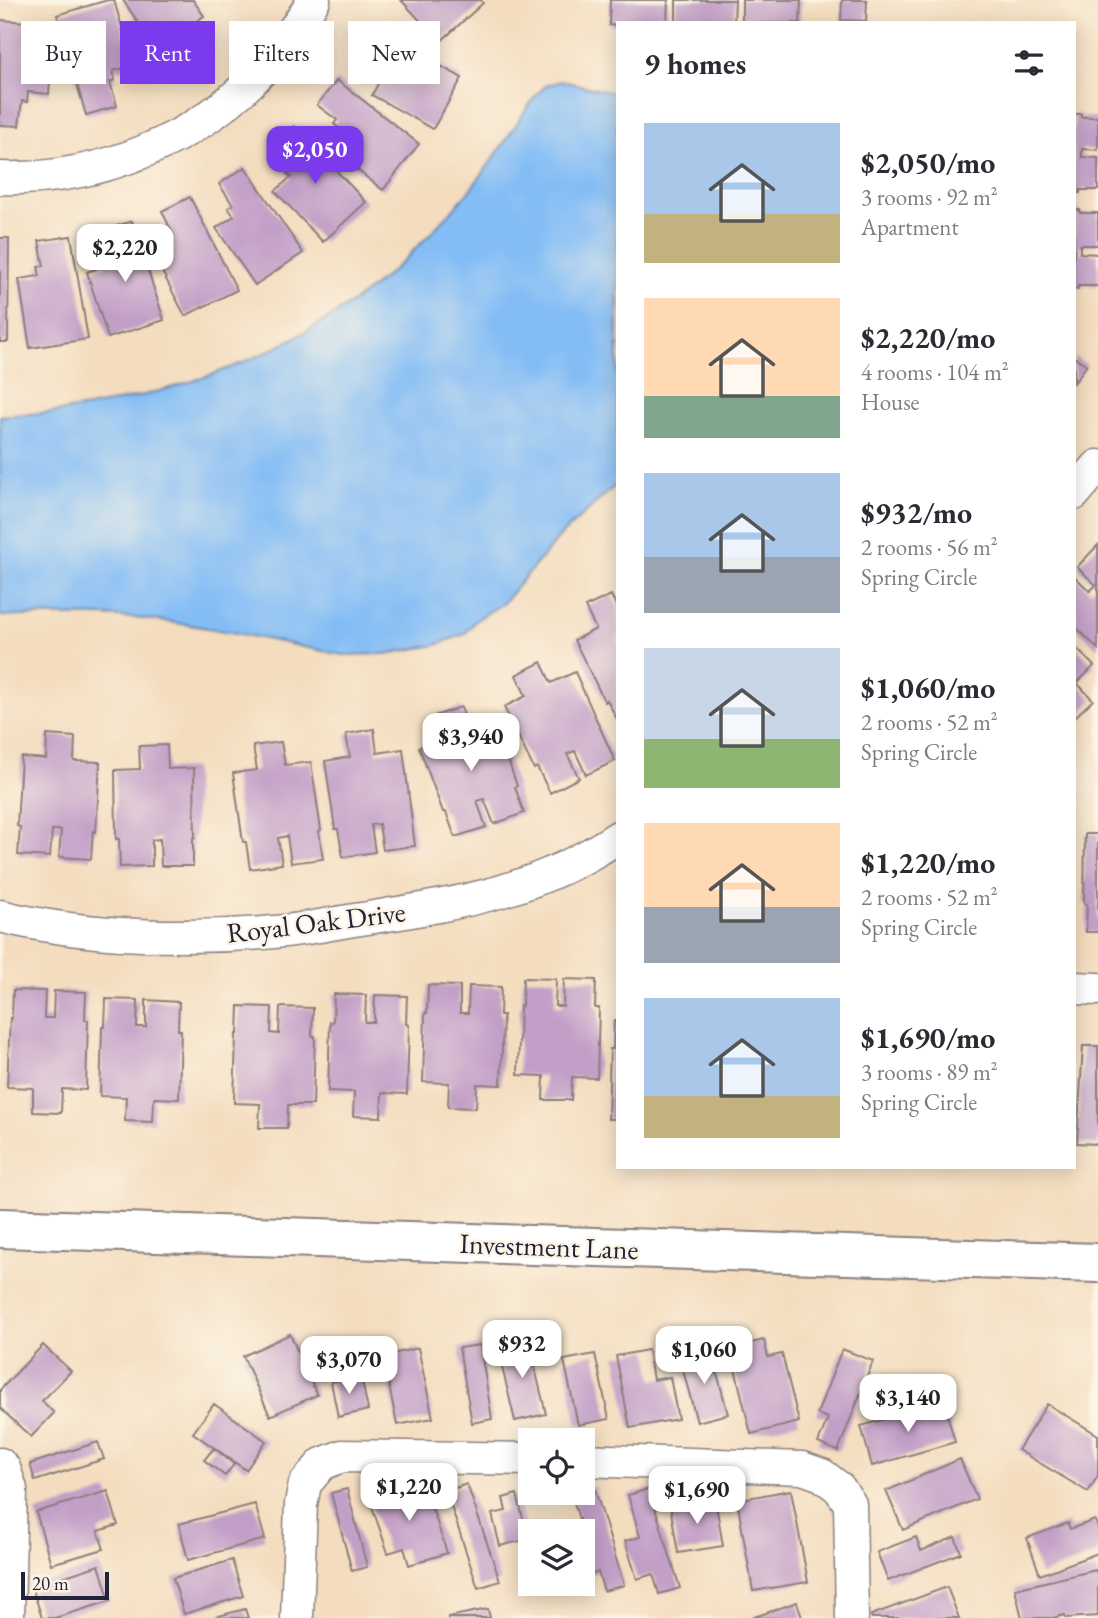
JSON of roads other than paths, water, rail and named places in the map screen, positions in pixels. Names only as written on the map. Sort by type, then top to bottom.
[{"type":"street","points":[[0,178],[73,173],[120,161],[165,142],[207,117],[245,87],[290,37],[314,0]]},
{"type":"street","points":[[1076,492],[1098,466]]},
{"type":"street","name":"Royal Oak Drive","points":[[0,916],[66,929],[112,933],[226,935],[276,932],[450,905],[502,893],[611,853]]},
{"type":"street","points":[[1076,988],[1098,989]]},
{"type":"street","name":"Investment Lane","points":[[0,1228],[1098,1264]]},
{"type":"street","points":[[298,1618],[301,1504],[305,1484],[322,1464],[342,1457],[518,1459]]},
{"type":"street","points":[[595,1460],[802,1468],[822,1475],[839,1488],[850,1504],[852,1618]]},
{"type":"street","points":[[0,1464],[11,1489],[8,1618]]},
{"type":"water","points":[[562,81],[616,94],[616,485],[562,534],[503,603],[476,620],[465,634],[436,645],[385,654],[343,655],[219,630],[144,619],[0,616],[0,416],[63,411],[163,390],[212,374],[305,333],[348,306],[388,275],[425,239],[475,183],[538,93],[547,85]]}]
